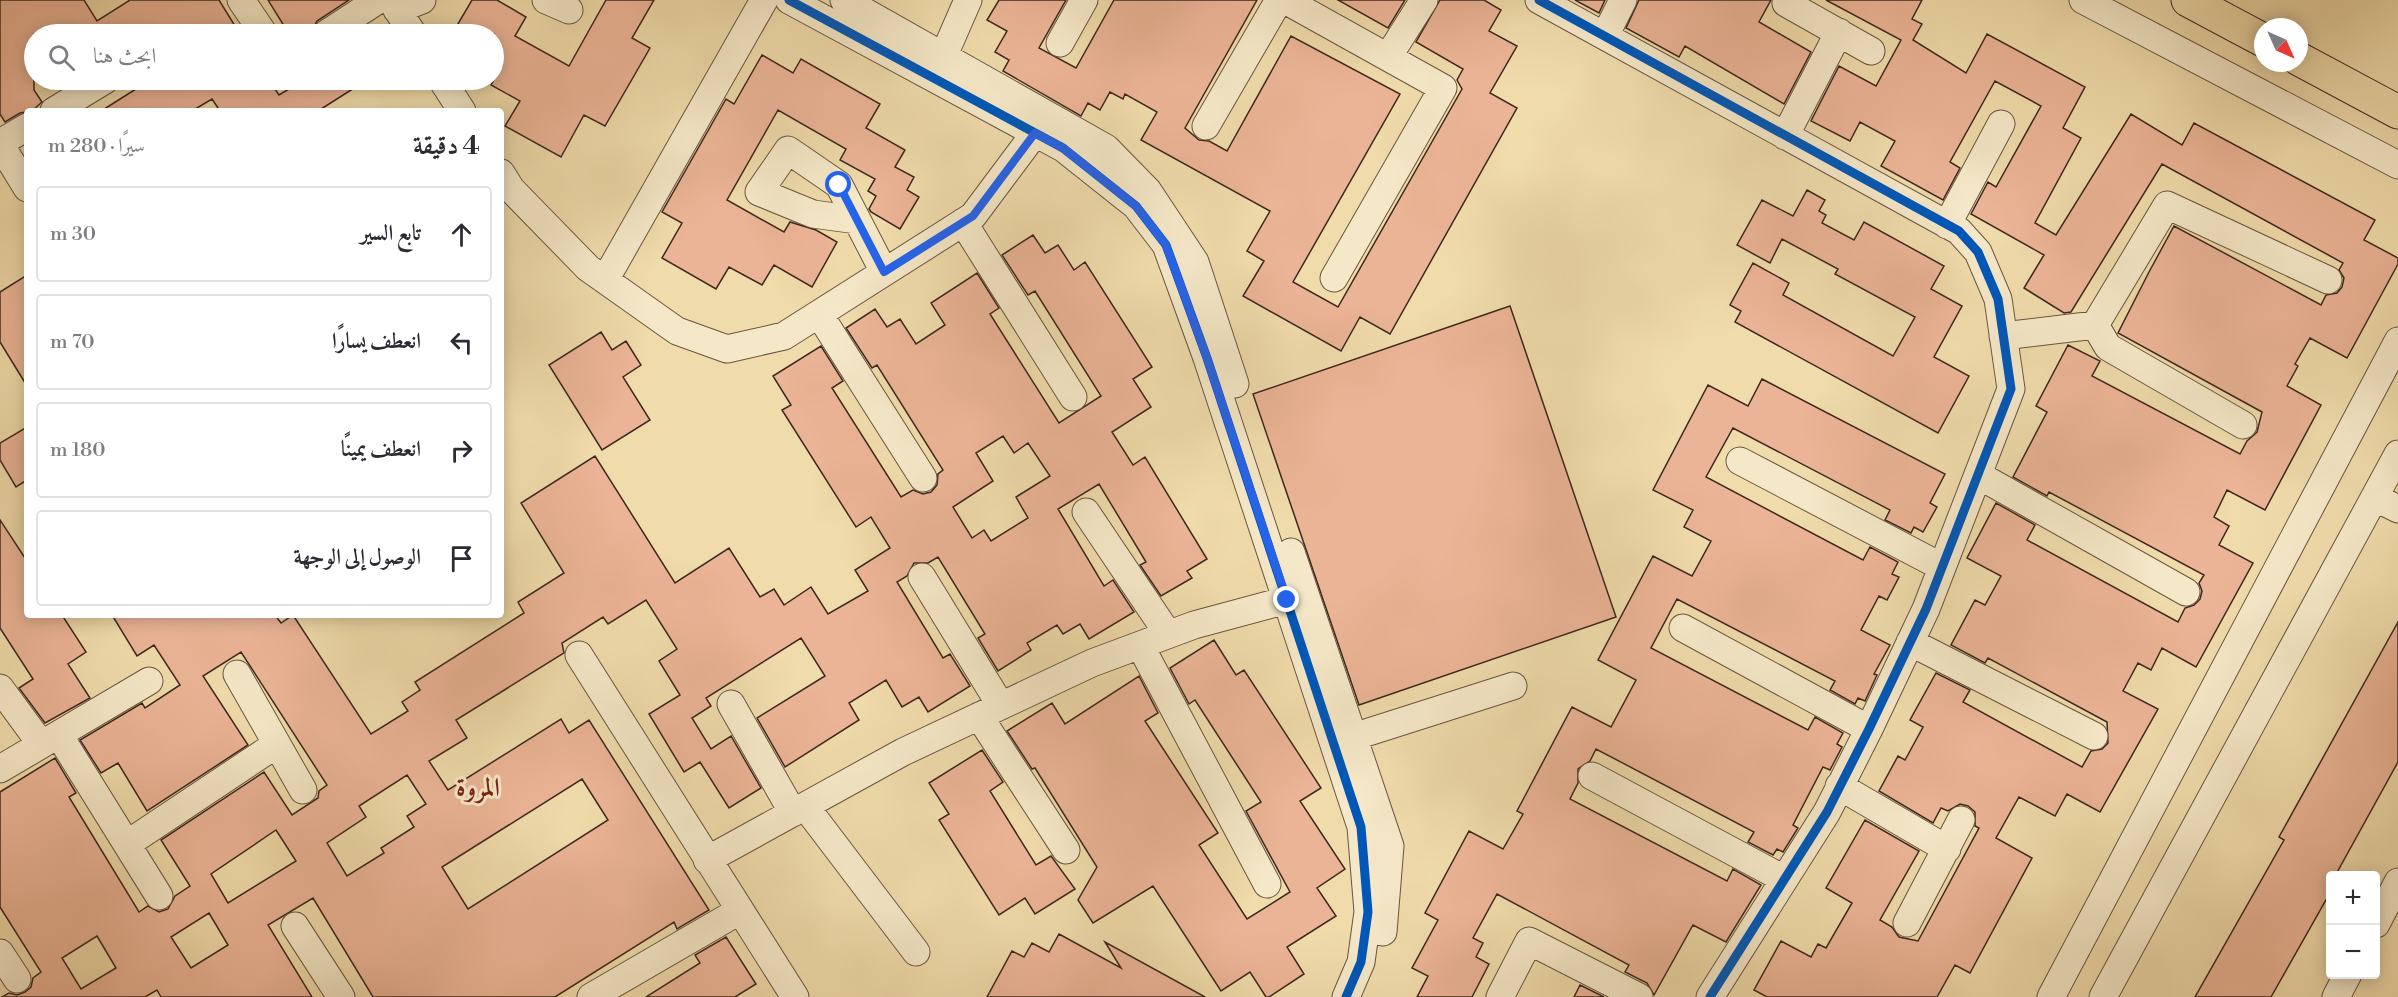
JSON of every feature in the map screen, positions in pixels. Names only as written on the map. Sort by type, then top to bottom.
[{"type":"main road","points":[[2188,0],[2254,35]]},
{"type":"main road","points":[[2308,64],[2398,112]]},
{"type":"street","points":[[241,0],[257,24]]},
{"type":"street","points":[[605,280],[764,0]]},
{"type":"street","points":[[789,0],[1063,148],[1136,206],[1166,245],[1207,358],[1361,826],[1368,912],[1362,962],[1346,997]]},
{"type":"street","points":[[844,0],[1106,148],[1148,191],[1195,262],[1390,846],[1382,952],[1363,997]]},
{"type":"street","points":[[944,55],[969,0]]},
{"type":"street","points":[[1060,43],[1084,0]]},
{"type":"street","points":[[1206,126],[1279,0]]},
{"type":"street","points":[[1285,0],[1443,88],[1334,279]]},
{"type":"street","points":[[1388,57],[1424,0]]},
{"type":"street","points":[[1539,0],[1959,231],[1978,252],[1998,299],[2011,389],[1942,567],[1910,642],[1827,812],[1710,997]]},
{"type":"street","points":[[1605,36],[1623,0]]},
{"type":"street","points":[[2083,0],[2398,165]]},
{"type":"street","points":[[348,24],[397,2],[408,24]]},
{"type":"street","points":[[1786,3],[1871,51]]},
{"type":"street","points":[[1785,136],[1839,32]]},
{"type":"street","points":[[59,108],[89,90]]},
{"type":"street","points":[[448,90],[460,108]]},
{"type":"street","points":[[1947,225],[2001,124]]},
{"type":"street","points":[[24,129],[0,144],[24,183]]},
{"type":"street","points":[[504,177],[512,189],[588,268],[677,331],[727,348],[784,336],[973,216],[1035,133]]},
{"type":"street","points":[[2095,325],[2167,205],[2328,280]]},
{"type":"street","points":[[857,220],[884,272]]},
{"type":"street","points":[[963,222],[1074,397]]},
{"type":"street","points":[[819,314],[923,478]]},
{"type":"street","points":[[2003,336],[2095,325]]},
{"type":"street","points":[[2095,325],[2108,347],[2243,425]]},
{"type":"street","points":[[2052,997],[2398,341]]},
{"type":"street","points":[[2103,997],[2387,503],[2398,454]]},
{"type":"street","points":[[1740,461],[1942,567]]},
{"type":"street","points":[[1978,475],[2186,592]]},
{"type":"street","points":[[1086,512],[1168,634]]},
{"type":"street","points":[[922,578],[990,711],[1066,850]]},
{"type":"street","points":[[707,860],[903,752],[1092,663],[1194,625],[1287,600]]},
{"type":"street","points":[[1683,628],[1869,729]]},
{"type":"street","points":[[1910,642],[2094,736]]},
{"type":"street","points":[[1140,645],[1267,884]]},
{"type":"street","points":[[579,655],[795,997]]},
{"type":"street","points":[[237,674],[303,790]]},
{"type":"street","points":[[0,769],[149,681]]},
{"type":"street","points":[[1353,737],[1513,686]]},
{"type":"street","points":[[0,688],[50,739],[127,844],[159,896]]},
{"type":"street","points":[[731,704],[799,809],[916,952]]},
{"type":"street","points":[[127,844],[277,744]]},
{"type":"street","points":[[1592,776],[1784,879]]},
{"type":"street","points":[[1839,786],[1947,849]]},
{"type":"street","points":[[1907,923],[1961,820]]},
{"type":"street","points":[[2380,916],[2398,882]]},
{"type":"street","points":[[591,997],[739,911]]},
{"type":"street","points":[[295,926],[341,997]]},
{"type":"street","points":[[1500,997],[1529,941],[1639,997]]},
{"type":"street","points":[[0,953],[17,979]]},
{"type":"street","points":[[2336,997],[2346,979]]},
{"type":"building","points":[[0,0],[84,0],[97,21],[130,0],[219,0],[234,24],[24,24],[24,90],[34,90],[42,102],[35,108],[24,108],[24,112],[5,122],[0,114]]},
{"type":"building","points":[[268,0],[349,0],[315,24],[283,24]]},
{"type":"building","points":[[472,0],[497,0],[526,17],[515,36],[569,66],[606,0],[654,0],[632,38],[650,48],[605,126],[584,115],[561,157],[505,126],[520,101],[500,90],[504,90],[504,24],[458,24]]},
{"type":"building","points":[[999,0],[1066,0],[1039,48],[1076,68],[1114,0],[1257,0],[1185,128],[1199,140],[1209,141],[1227,151],[1291,36],[1400,94],[1293,282],[1338,307],[1462,89],[1457,80],[1463,69],[1416,42],[1440,0],[1484,0],[1501,10],[1489,31],[1517,46],[1490,93],[1517,108],[1390,334],[1360,317],[1341,351],[1243,296],[1264,261],[1247,251],[1270,211],[1141,140],[1157,112],[1125,94],[1123,99],[1110,92],[1100,110],[1088,103],[1081,116],[1003,71],[1009,60],[995,52],[1007,31],[987,20]]},
{"type":"building","points":[[1338,0],[1405,0],[1388,28]]},
{"type":"building","points":[[1575,0],[1605,0],[1599,13]]},
{"type":"building","points":[[1639,0],[1771,0],[1759,22],[1811,52],[1784,104],[1685,46],[1679,57],[1626,28]]},
{"type":"building","points":[[1826,0],[1922,0],[1912,19],[1922,24],[1913,40],[1966,73],[1987,34],[2085,87],[2063,128],[2081,138],[2035,223],[2056,235],[2131,114],[2182,145],[2194,123],[2375,220],[2364,240],[2398,258],[2398,264],[2347,358],[2310,338],[2295,364],[2298,366],[2287,386],[2321,405],[2265,510],[2227,490],[2214,517],[2229,526],[2219,545],[2253,563],[2196,667],[2162,648],[2151,670],[2138,663],[2123,691],[2158,709],[2100,812],[2067,794],[2055,816],[2019,797],[1996,838],[2032,858],[1970,973],[1955,965],[1937,997],[1767,997],[1754,990],[1781,941],[1811,957],[1818,944],[1826,948],[1852,903],[1826,888],[1865,820],[1919,851],[1880,920],[1892,927],[1899,937],[1918,941],[1979,828],[1975,826],[1975,812],[1968,806],[1960,804],[1948,811],[1941,808],[1933,823],[1879,791],[1898,756],[1905,760],[1923,727],[1910,720],[1936,673],[1970,690],[1963,702],[2082,767],[2091,751],[2102,749],[2108,743],[2107,722],[1988,658],[1985,663],[1951,645],[1975,600],[1985,605],[2001,576],[1967,558],[1996,503],[2035,525],[2027,540],[2178,622],[2185,608],[2194,605],[2200,599],[2202,591],[2199,583],[2204,575],[2049,492],[2047,496],[2013,477],[2047,412],[2036,406],[2068,345],[2100,361],[2092,376],[2240,454],[2247,441],[2257,432],[2262,412],[2118,333],[2149,272],[2174,226],[2321,305],[2326,295],[2337,293],[2342,287],[2344,278],[2339,270],[2343,263],[2162,164],[2071,312],[2064,313],[2024,288],[2044,255],[1971,214],[1988,182],[1996,187],[2041,106],[1995,81],[1950,162],[1960,168],[1943,200],[1881,166],[1895,141],[1860,122],[1850,141],[1811,121],[1839,66],[1876,86],[1901,40]]},
{"type":"building","points":[[762,55],[793,73],[801,59],[880,104],[866,128],[905,150],[895,167],[914,177],[907,190],[919,197],[900,229],[871,212],[869,209],[876,196],[868,191],[875,179],[840,160],[846,149],[778,110],[727,200],[784,232],[790,222],[816,230],[837,242],[812,287],[774,265],[762,285],[729,267],[716,289],[662,258],[682,223],[662,212],[726,99],[734,104]]},
{"type":"building","points":[[134,90],[276,90],[279,95],[287,90],[351,90],[323,108],[218,108],[212,99],[197,108],[106,108]]},
{"type":"building","points":[[1807,190],[1825,200],[1819,211],[1826,215],[1822,223],[1854,240],[1864,222],[1944,266],[1931,289],[1962,306],[1934,357],[1969,376],[1938,433],[1735,322],[1741,311],[1730,305],[1753,263],[1789,283],[1783,295],[1893,356],[1915,317],[1835,274],[1838,269],[1782,239],[1770,263],[1737,245],[1762,200],[1793,216]]},
{"type":"building","points":[[1033,235],[1045,253],[1058,245],[1074,270],[1085,262],[1152,367],[1133,379],[1151,407],[1112,432],[1133,465],[1145,457],[1207,559],[1187,571],[1192,578],[1161,596],[1140,565],[1146,562],[1099,484],[1058,509],[1104,586],[1113,580],[1134,612],[1089,639],[1080,624],[1063,634],[1057,625],[1027,643],[1031,650],[998,671],[978,638],[985,634],[938,557],[928,563],[914,563],[907,576],[897,582],[943,658],[950,654],[970,686],[928,712],[919,697],[902,707],[886,680],[849,703],[859,720],[785,767],[757,718],[825,676],[801,638],[706,698],[711,706],[692,718],[711,749],[731,736],[761,788],[729,808],[700,762],[684,772],[649,714],[680,695],[659,661],[677,649],[646,600],[608,624],[603,617],[562,643],[564,653],[456,720],[467,738],[429,761],[448,790],[561,719],[569,733],[589,720],[709,910],[677,929],[674,922],[555,997],[373,997],[313,898],[268,925],[312,997],[161,997],[157,990],[145,997],[2,997],[9,993],[17,995],[25,992],[31,987],[33,978],[41,972],[0,907],[0,792],[55,758],[76,793],[69,797],[139,912],[148,906],[159,912],[168,909],[175,896],[190,886],[161,840],[264,772],[292,815],[318,798],[319,791],[327,785],[241,652],[203,676],[248,745],[147,811],[118,763],[101,773],[80,740],[142,703],[145,708],[180,685],[154,645],[137,656],[114,618],[277,618],[281,623],[288,618],[295,618],[371,734],[408,711],[402,702],[420,690],[415,682],[524,613],[518,602],[564,573],[521,503],[595,456],[675,583],[729,548],[760,597],[774,589],[784,605],[811,587],[828,614],[868,591],[855,570],[890,548],[871,517],[856,527],[782,410],[791,405],[773,376],[821,346],[843,381],[832,388],[901,497],[913,490],[923,494],[931,492],[937,485],[938,474],[943,470],[877,365],[872,368],[846,328],[875,309],[887,327],[900,319],[916,344],[945,325],[931,303],[977,273],[999,308],[990,314],[1059,423],[1101,396],[1035,291],[1028,295],[1002,255]],"holes":[[[1003,436],[1014,453],[1028,443],[1050,476],[1016,497],[1028,518],[991,541],[984,530],[972,538],[953,507],[993,481],[976,453]],[[407,775],[426,804],[407,816],[414,827],[381,848],[384,853],[347,876],[327,843],[366,817],[359,806]],[[582,779],[608,820],[468,909],[442,867]],[[276,830],[296,861],[228,903],[211,874]],[[209,913],[228,945],[191,968],[171,937]],[[97,936],[116,968],[81,989],[62,958]]]},
{"type":"building","points":[[24,277],[24,381],[0,342],[0,292]]},
{"type":"building","points":[[1510,306],[1616,617],[1359,705],[1253,394]]},
{"type":"building","points":[[601,332],[612,350],[626,341],[641,365],[623,377],[650,420],[602,450],[549,365]]},
{"type":"building","points":[[1762,379],[1945,474],[1930,503],[1937,507],[1923,532],[1914,527],[1911,533],[1885,520],[1890,510],[1733,428],[1706,477],[1863,560],[1870,547],[1898,562],[1892,574],[1899,577],[1887,600],[1879,596],[1861,630],[1890,645],[1874,674],[1877,675],[1865,701],[1858,698],[1855,704],[1830,690],[1835,681],[1677,599],[1651,648],[1808,730],[1815,717],[1843,733],[1837,744],[1842,747],[1830,770],[1823,767],[1793,825],[1798,828],[1783,852],[1777,849],[1773,855],[1748,842],[1754,832],[1596,749],[1590,761],[1578,769],[1578,783],[1570,799],[1727,881],[1733,869],[1761,885],[1726,942],[1693,925],[1654,995],[1647,983],[1625,972],[1629,965],[1497,894],[1473,938],[1483,943],[1476,957],[1489,964],[1472,997],[1417,997],[1428,976],[1412,968],[1438,920],[1425,913],[1469,831],[1503,849],[1523,814],[1517,811],[1572,707],[1611,727],[1636,680],[1598,660],[1653,556],[1692,576],[1711,541],[1684,527],[1693,510],[1653,490],[1708,385],[1748,406]]},
{"type":"building","points":[[24,429],[24,482],[16,487],[0,460],[0,443]]},
{"type":"building","points":[[0,520],[24,556],[24,618],[64,618],[86,652],[68,664],[90,698],[45,723],[19,688],[33,679],[0,628]]},
{"type":"building","points":[[2398,622],[2398,762],[2338,871],[2326,871],[2326,900],[2271,997],[2195,997],[2284,840],[2279,837]]},
{"type":"building","points":[[1214,640],[1236,675],[1244,670],[1321,788],[1300,801],[1345,869],[1317,888],[1336,916],[1287,947],[1304,974],[1269,997],[1266,997],[1250,972],[1221,991],[1153,886],[1093,923],[1078,900],[1097,867],[1035,768],[1032,769],[1007,731],[1052,703],[1065,724],[1139,676],[1158,713],[1145,721],[1218,833],[1199,845],[1247,919],[1290,892],[1246,811],[1261,802],[1195,700],[1189,704],[1170,668]]},
{"type":"building","points":[[982,750],[1003,782],[990,791],[1036,865],[1051,856],[1075,889],[1035,914],[1025,898],[999,915],[939,820],[949,814],[929,783]]},
{"type":"building","points":[[1059,934],[1121,968],[1105,942],[1205,997],[987,997],[1012,951],[1024,957],[1032,943],[1049,952]]},
{"type":"building","points":[[726,937],[756,984],[735,997],[646,997],[700,963],[695,955]]},
{"type":"building","points":[[1580,985],[1604,997],[1574,997]]},
{"type":"cycle path","points":[[789,0],[1063,148],[1136,206],[1166,245],[1207,358],[1361,827],[1368,912],[1361,962],[1346,997]]},
{"type":"cycle path","points":[[1539,0],[1959,231],[1978,252],[1998,299],[2011,389],[1926,609],[1827,812],[1710,997]]},
{"type":"district","name":"المروة","points":[[478,787]]},
{"type":"route","points":[[839,185],[884,272],[973,216],[1035,133],[1063,148],[1136,206],[1166,245],[1207,358],[1287,600]]}]
